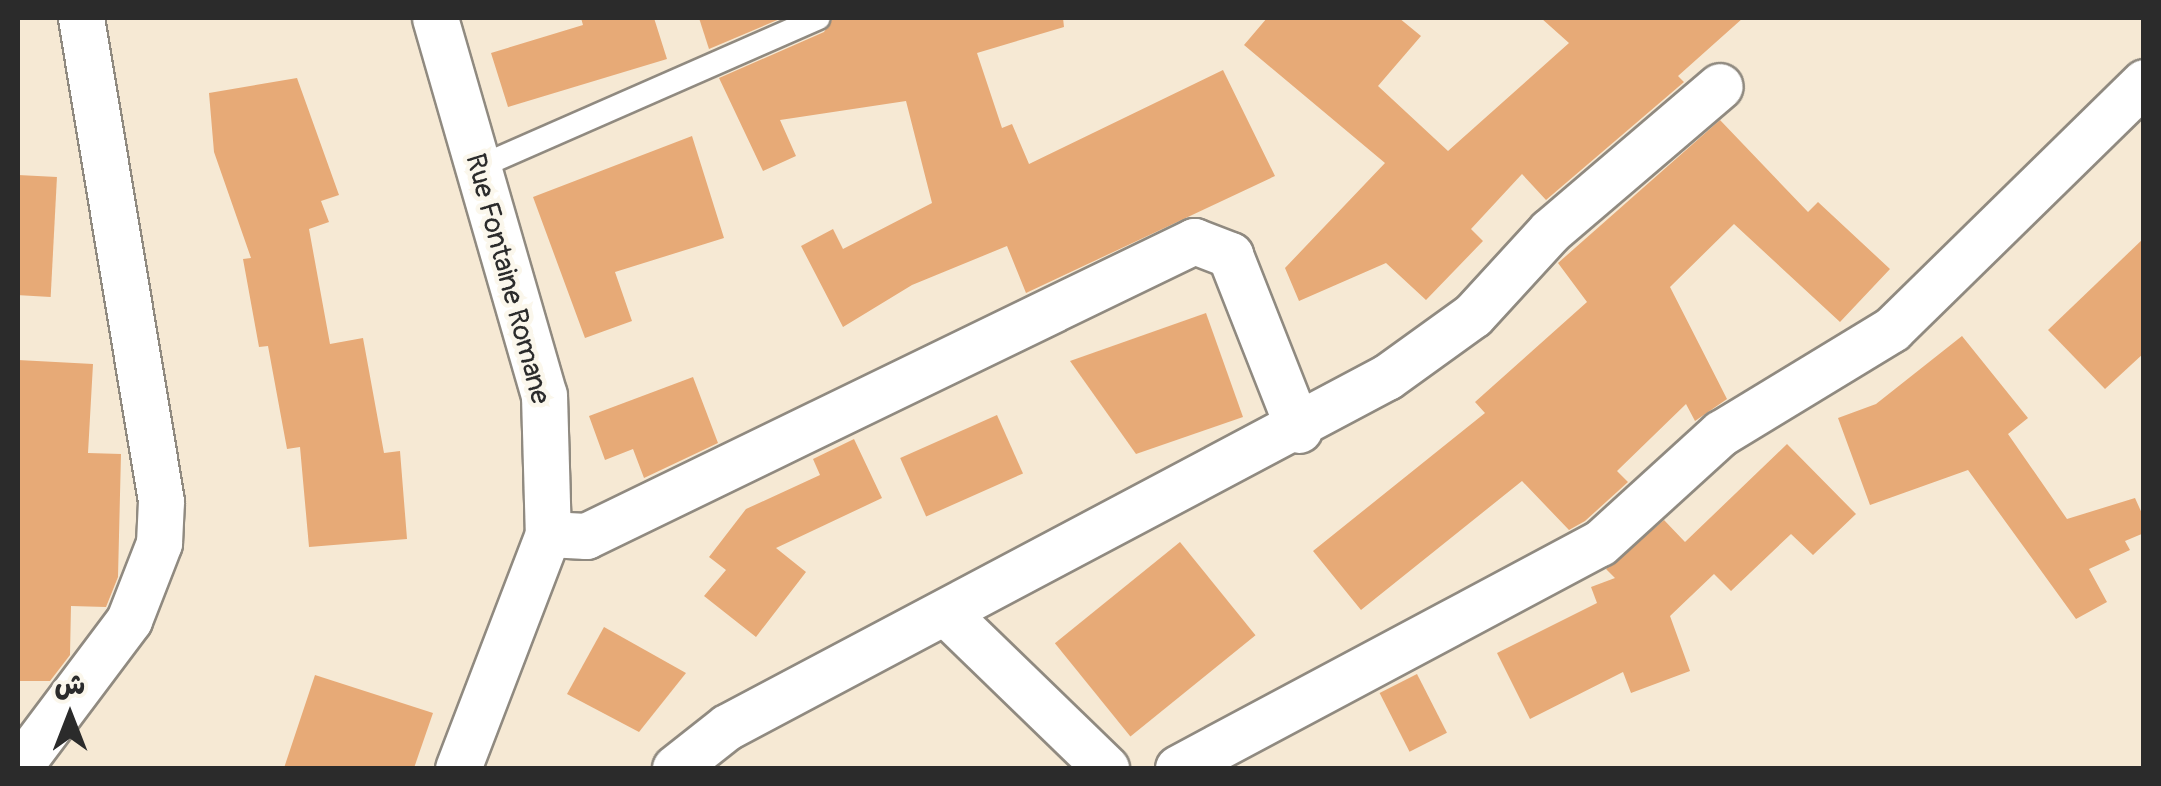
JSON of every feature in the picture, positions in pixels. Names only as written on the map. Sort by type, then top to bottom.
[{"type":"street","points":[[18,768],[129,620],[160,542],[160,501],[82,18]]},
{"type":"street","name":"Rue Fontaine Romane","points":[[438,18],[477,168],[544,395],[548,534],[458,768]]},
{"type":"street","points":[[1178,768],[1600,542],[1722,434],[1892,329],[2144,82]]},
{"type":"street","points":[[676,768],[727,727],[1299,430],[1473,315],[1550,231],[1720,86]]},
{"type":"street","points":[[548,534],[586,536],[1194,241],[1230,255],[1299,430]]},
{"type":"street","points":[[946,613],[1106,768]]},
{"type":"lane","points":[[477,168],[818,18]]},
{"type":"building","points":[[581,18],[654,18],[667,59],[508,107],[491,53],[583,25]]},
{"type":"building","points":[[699,18],[782,18],[709,49]]},
{"type":"building","points":[[833,18],[1063,18],[1064,27],[977,53],[1002,128],[1012,124],[1029,164],[1223,70],[1275,176],[1026,293],[1007,246],[912,285],[843,327],[801,246],[833,229],[843,249],[932,203],[906,101],[780,120],[796,156],[763,171],[719,78],[824,32]]},
{"type":"building","points":[[1267,18],[1399,18],[1421,36],[1378,86],[1448,151],[1569,43],[1541,18],[1743,18],[1678,76],[1684,82],[1546,200],[1522,174],[1471,229],[1483,241],[1426,300],[1386,263],[1299,301],[1285,268],[1385,163],[1244,45]]},
{"type":"building","points":[[297,78],[339,195],[321,201],[329,222],[309,229],[330,344],[363,338],[384,453],[400,451],[407,539],[309,547],[300,447],[287,449],[268,346],[259,347],[243,259],[251,258],[214,152],[209,93]]},
{"type":"building","points":[[1720,120],[1808,212],[1818,202],[1890,269],[1840,322],[1734,224],[1670,287],[1727,399],[1695,421],[1686,404],[1617,471],[1628,482],[1585,521],[1569,530],[1522,481],[1361,610],[1313,551],[1485,413],[1475,402],[1587,302],[1558,263]]},
{"type":"building","points":[[692,136],[724,238],[615,272],[632,321],[585,338],[533,197]]},
{"type":"building","points":[[18,175],[57,177],[51,297],[18,295]]},
{"type":"building","points":[[2144,238],[2144,353],[2105,389],[2048,330]]},
{"type":"building","points":[[1206,313],[1243,417],[1136,454],[1070,361]]},
{"type":"building","points":[[1962,336],[2028,418],[2008,434],[2067,519],[2135,498],[2144,518],[2144,533],[2125,541],[2130,550],[2089,569],[2107,602],[2076,619],[1968,470],[1870,505],[1838,418],[1876,404]]},
{"type":"building","points":[[18,360],[93,364],[88,453],[121,454],[118,577],[106,607],[71,606],[70,655],[50,681],[18,681]]},
{"type":"building","points":[[693,377],[718,443],[644,478],[633,449],[605,460],[589,416]]},
{"type":"building","points":[[997,415],[1023,473],[926,517],[900,458]]},
{"type":"building","points":[[854,439],[882,498],[776,548],[806,572],[756,637],[704,596],[726,570],[709,557],[746,509],[820,475],[813,459]]},
{"type":"building","points":[[1787,444],[1856,514],[1813,555],[1791,534],[1731,591],[1714,574],[1670,616],[1690,671],[1631,693],[1623,672],[1530,719],[1497,653],[1597,603],[1591,587],[1615,578],[1606,569],[1664,520],[1685,542]]},
{"type":"building","points":[[1180,542],[1256,635],[1130,737],[1055,643]]},
{"type":"building","points":[[604,627],[686,673],[639,732],[567,694]]},
{"type":"building","points":[[1417,674],[1447,733],[1410,752],[1380,693]]},
{"type":"building","points":[[315,675],[433,713],[414,768],[284,768]]}]
